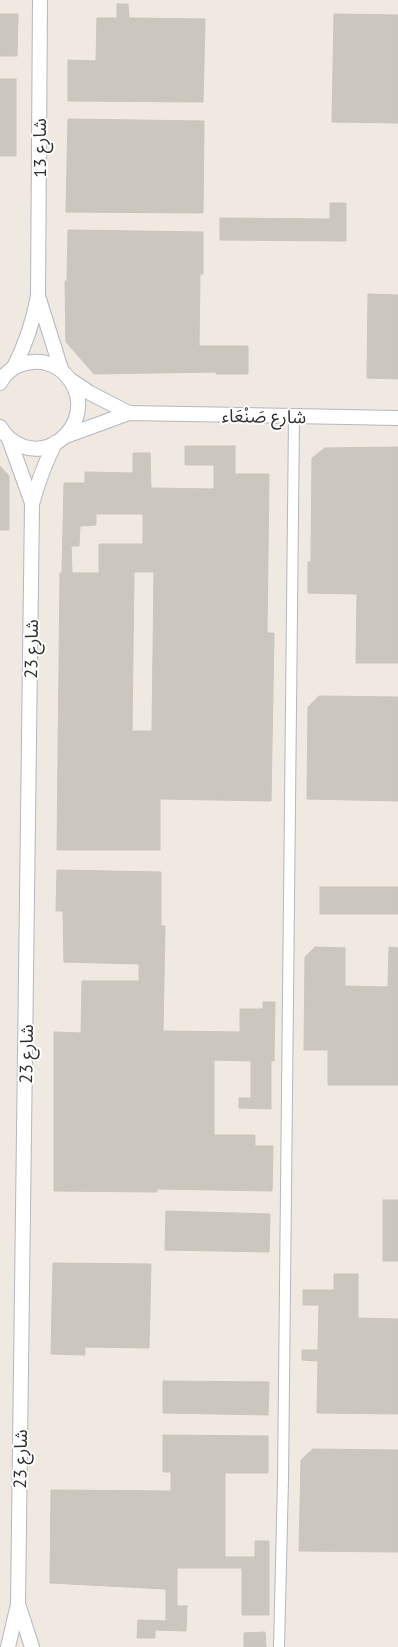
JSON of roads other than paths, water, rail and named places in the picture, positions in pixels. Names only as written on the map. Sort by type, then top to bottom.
[{"type":"street","name":"شارع 13","points":[[14,367],[32,327],[38,296],[40,0]]},
{"type":"street","name":"شارع 13","points":[[38,296],[61,369]]},
{"type":"street","points":[[1,380],[14,367],[38,362],[50,364],[61,369],[72,381]]},
{"type":"street","name":"شارع صَنْعَاء","points":[[72,381],[90,393],[129,413]]},
{"type":"street","name":"شارع 23","points":[[8,1647],[18,1604],[32,504],[42,469],[61,440],[75,424],[79,410],[78,395],[72,381]]},
{"type":"street","name":"شارع صَنْعَاء","points":[[9,438],[20,445],[32,448],[44,447],[129,413],[398,418]]},
{"type":"street","points":[[279,1647],[283,1480],[294,417]]},
{"type":"street","points":[[0,427],[9,438]]},
{"type":"street","name":"شارع 23","points":[[9,438],[32,504]]},
{"type":"street","name":"شارع 23","points":[[18,1604],[32,1647]]}]
